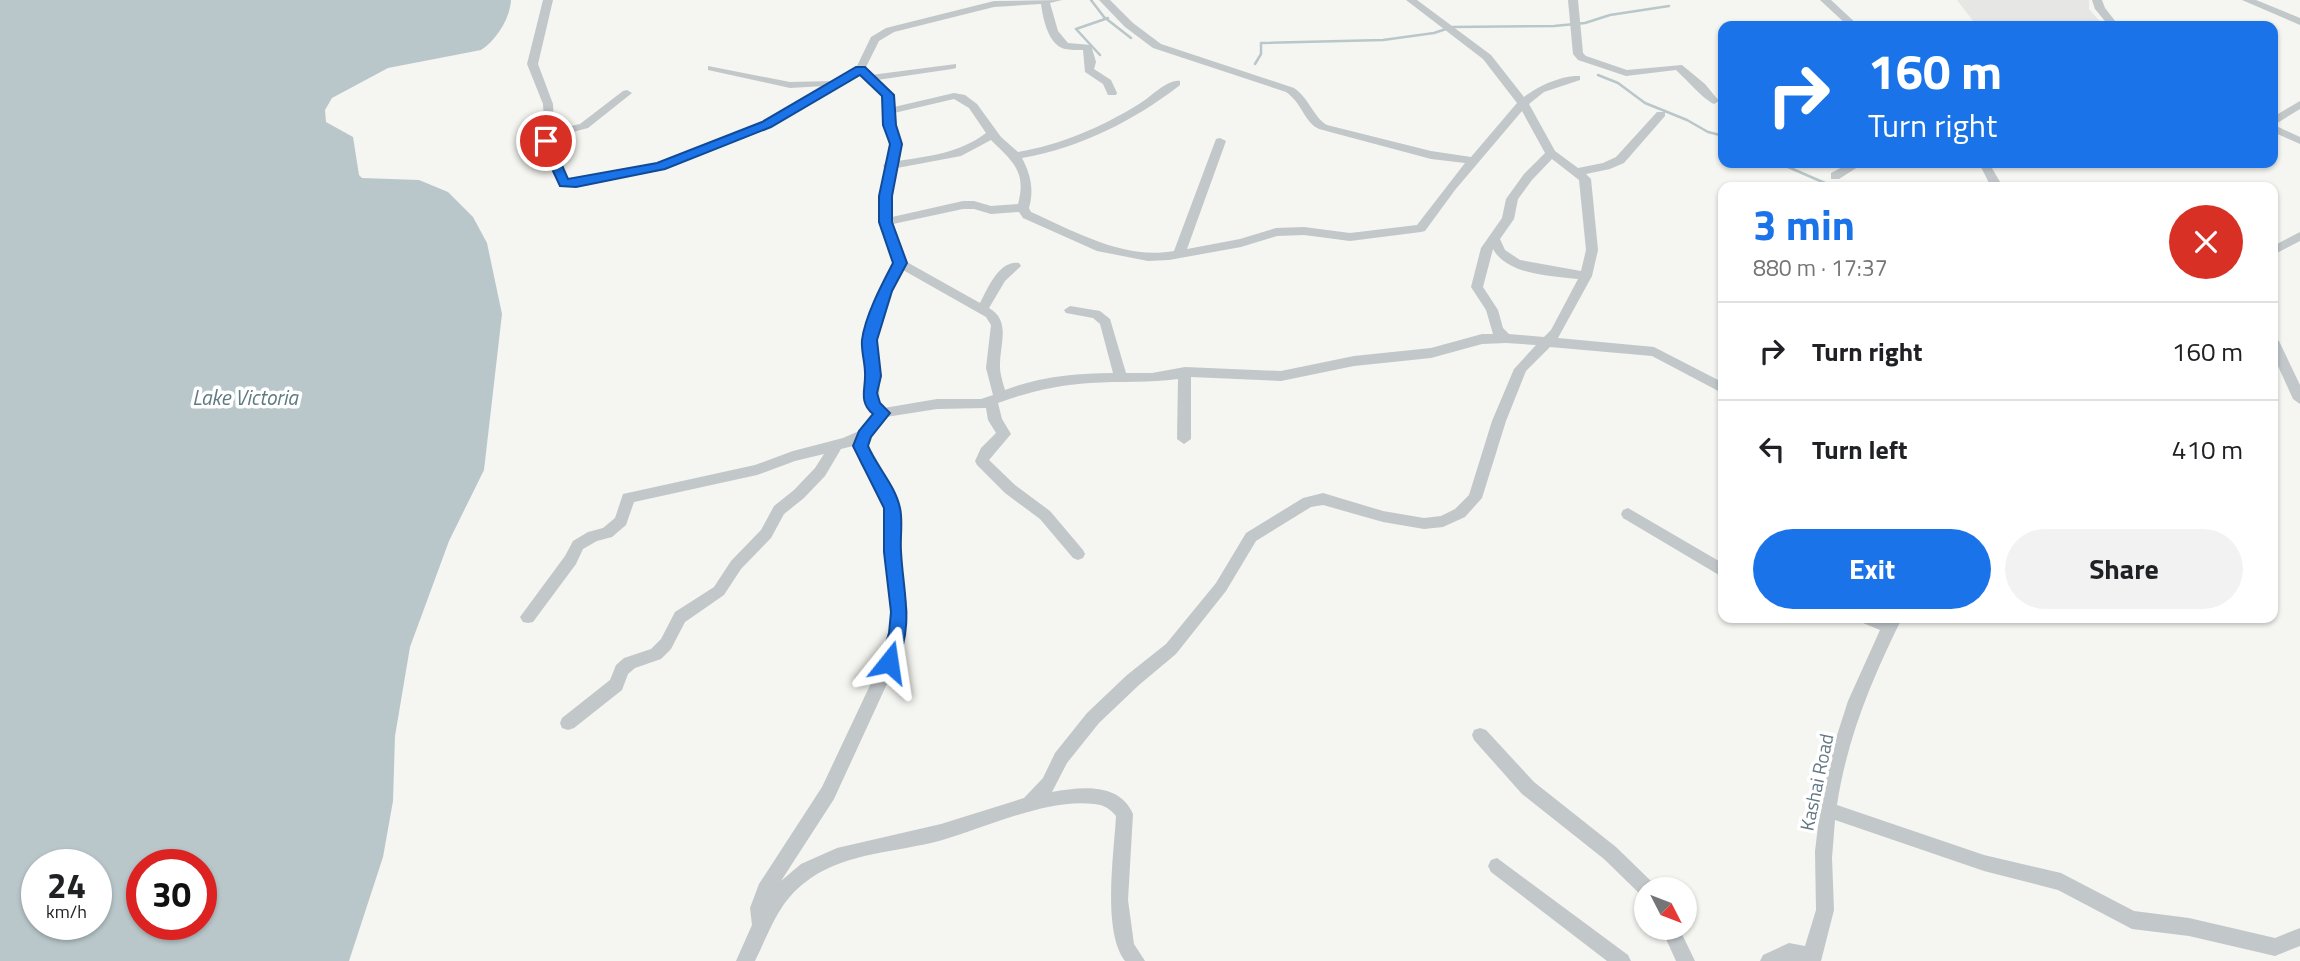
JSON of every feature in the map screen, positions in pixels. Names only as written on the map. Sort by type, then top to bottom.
[{"type":"street","points":[[548,0],[547,15],[533,59],[534,73],[548,103],[546,135],[550,157],[564,183],[660,167],[766,124],[838,82]]},
{"type":"street","points":[[865,74],[875,39],[890,30],[980,3],[1057,0]]},
{"type":"street","points":[[1104,0],[1129,25],[1157,46],[1290,90],[1300,96],[1311,110],[1315,123],[1323,127],[1431,155],[1475,161]]},
{"type":"street","points":[[1030,803],[1049,783],[1061,758],[1093,718],[1132,680],[1171,649],[1220,587],[1251,537],[1266,526],[1308,502],[1323,499],[1430,525],[1444,523],[1468,508],[1475,498],[1499,421],[1521,369],[1561,325],[1586,276],[1592,250],[1585,179],[1551,153],[1523,103],[1487,57],[1411,0]]},
{"type":"street","points":[[1573,0],[1578,54],[1582,58],[1626,73],[1678,67],[1714,101]]},
{"type":"street","points":[[1825,0],[1848,21]]},
{"type":"street","points":[[2097,0],[2100,9],[2110,21]]},
{"type":"street","points":[[2247,0],[2300,22]]},
{"type":"street","points":[[1045,1],[1050,26],[1057,38],[1065,46],[1087,47],[1091,62],[1088,67],[1107,82],[1112,93]]},
{"type":"street","points":[[712,68],[790,85],[838,82],[865,74],[952,66]]},
{"type":"street","points":[[865,74],[888,95],[889,125],[896,144],[889,166],[886,222],[900,263],[990,314],[997,325],[993,368],[995,419],[1004,434],[986,452],[982,461],[1010,489],[1045,515],[1078,554]]},
{"type":"street","points":[[886,222],[963,205],[991,210],[1023,208],[1036,220],[1108,250],[1148,257],[1241,243],[1276,232],[1304,230],[1350,237],[1416,230],[1424,226],[1451,187],[1523,103],[1540,90],[1576,78]]},
{"type":"street","points":[[1015,156],[1047,148],[1129,115],[1153,102],[1176,83]]},
{"type":"street","points":[[546,135],[584,126],[627,93]]},
{"type":"street","points":[[890,111],[954,96],[962,97],[976,109],[992,134],[1015,156],[1027,188],[1023,208]]},
{"type":"street","points":[[2278,119],[2300,104]]},
{"type":"street","points":[[1577,172],[1620,160],[1661,114]]},
{"type":"street","points":[[2278,130],[2300,141]]},
{"type":"street","points":[[889,166],[961,152],[977,146],[992,134]]},
{"type":"street","points":[[1179,254],[1220,141]]},
{"type":"street","points":[[1506,338],[1497,331],[1492,310],[1477,287],[1487,248],[1508,219],[1512,199],[1551,153]]},
{"type":"street","points":[[1835,176],[1849,168]]},
{"type":"street","points":[[2278,248],[2300,236]]},
{"type":"street","points":[[1494,239],[1500,253],[1509,259],[1542,269],[1586,276]]},
{"type":"street","points":[[882,413],[873,406],[870,393],[873,376],[869,340],[885,291],[900,263]]},
{"type":"street","points":[[982,310],[999,278],[1015,266]]},
{"type":"street","points":[[1070,310],[1096,314],[1106,322],[1121,377]]},
{"type":"street","points":[[761,925],[760,908],[765,890],[828,793],[889,662],[897,633],[900,612],[892,552],[892,508],[860,446],[864,435],[882,413],[937,404],[974,406],[1034,386],[1089,378],[1152,377],[1185,372],[1281,376],[1354,360],[1432,354],[1482,339],[1506,338],[1545,344],[1654,352],[1718,386]]},
{"type":"street","points":[[2278,352],[2300,399]]},
{"type":"street","points":[[1184,439],[1185,372]]},
{"type":"street","points":[[528,617],[571,561],[578,545],[593,536],[607,533],[621,522],[628,498],[757,470],[864,435]]},
{"type":"street","points":[[568,723],[616,685],[622,670],[630,663],[656,654],[666,644],[680,617],[719,591],[736,565],[766,534],[779,510],[820,472],[837,445]]},
{"type":"street","points":[[1628,514],[1718,568]]},
{"type":"street","name":"Kashai Road","points":[[1812,959],[1825,911],[1824,852],[1828,810],[1842,747],[1856,705],[1891,623]]},
{"type":"street","points":[[1480,735],[1528,788],[1602,846],[1634,877]]},
{"type":"street","points":[[745,961],[771,906],[807,870],[835,858],[942,832],[1030,803],[1071,796],[1096,796],[1115,798],[1125,814],[1119,900],[1126,948],[1136,961]]},
{"type":"street","points":[[1828,810],[1983,863],[2061,882],[2132,920],[2189,927],[2275,947],[2300,937]]},
{"type":"street","points":[[1497,866],[1622,961]]},
{"type":"street","points":[[1676,940],[1686,961]]},
{"type":"street","points":[[1769,961],[1789,952],[1812,959]]},
{"type":"shaded area","points":[[1957,0],[2089,0],[2089,9],[2100,21],[1973,21]]},
{"type":"water","name":"Lake Victoria","points":[[0,0],[511,0],[501,28],[481,50],[388,68],[332,98],[325,110],[326,122],[353,137],[359,175],[362,178],[419,180],[448,192],[473,217],[487,243],[502,314],[484,470],[449,541],[410,647],[395,736],[393,801],[383,857],[349,961],[0,961]]},
{"type":"waterway","points":[[1091,0],[1106,19]]},
{"type":"waterway","points":[[1255,64],[1261,54],[1261,43],[1383,40],[1434,33],[1452,27],[1554,26],[1585,23],[1610,15],[1669,6]]},
{"type":"waterway","points":[[1100,55],[1076,29],[1106,19]]},
{"type":"waterway","points":[[1106,19],[1131,38]]},
{"type":"waterway","points":[[1598,75],[1618,83],[1645,103],[1718,134]]},
{"type":"waterway","points":[[1790,168],[1823,182]]},
{"type":"route","points":[[546,141],[550,157],[561,178],[564,183],[569,184],[660,167],[766,124],[860,70],[880,85],[888,95],[889,125],[896,144],[889,166],[885,196],[886,222],[900,263],[885,291],[869,340],[873,376],[870,393],[873,406],[882,413],[864,435],[860,446],[892,508],[892,552],[900,612],[889,662]]}]
